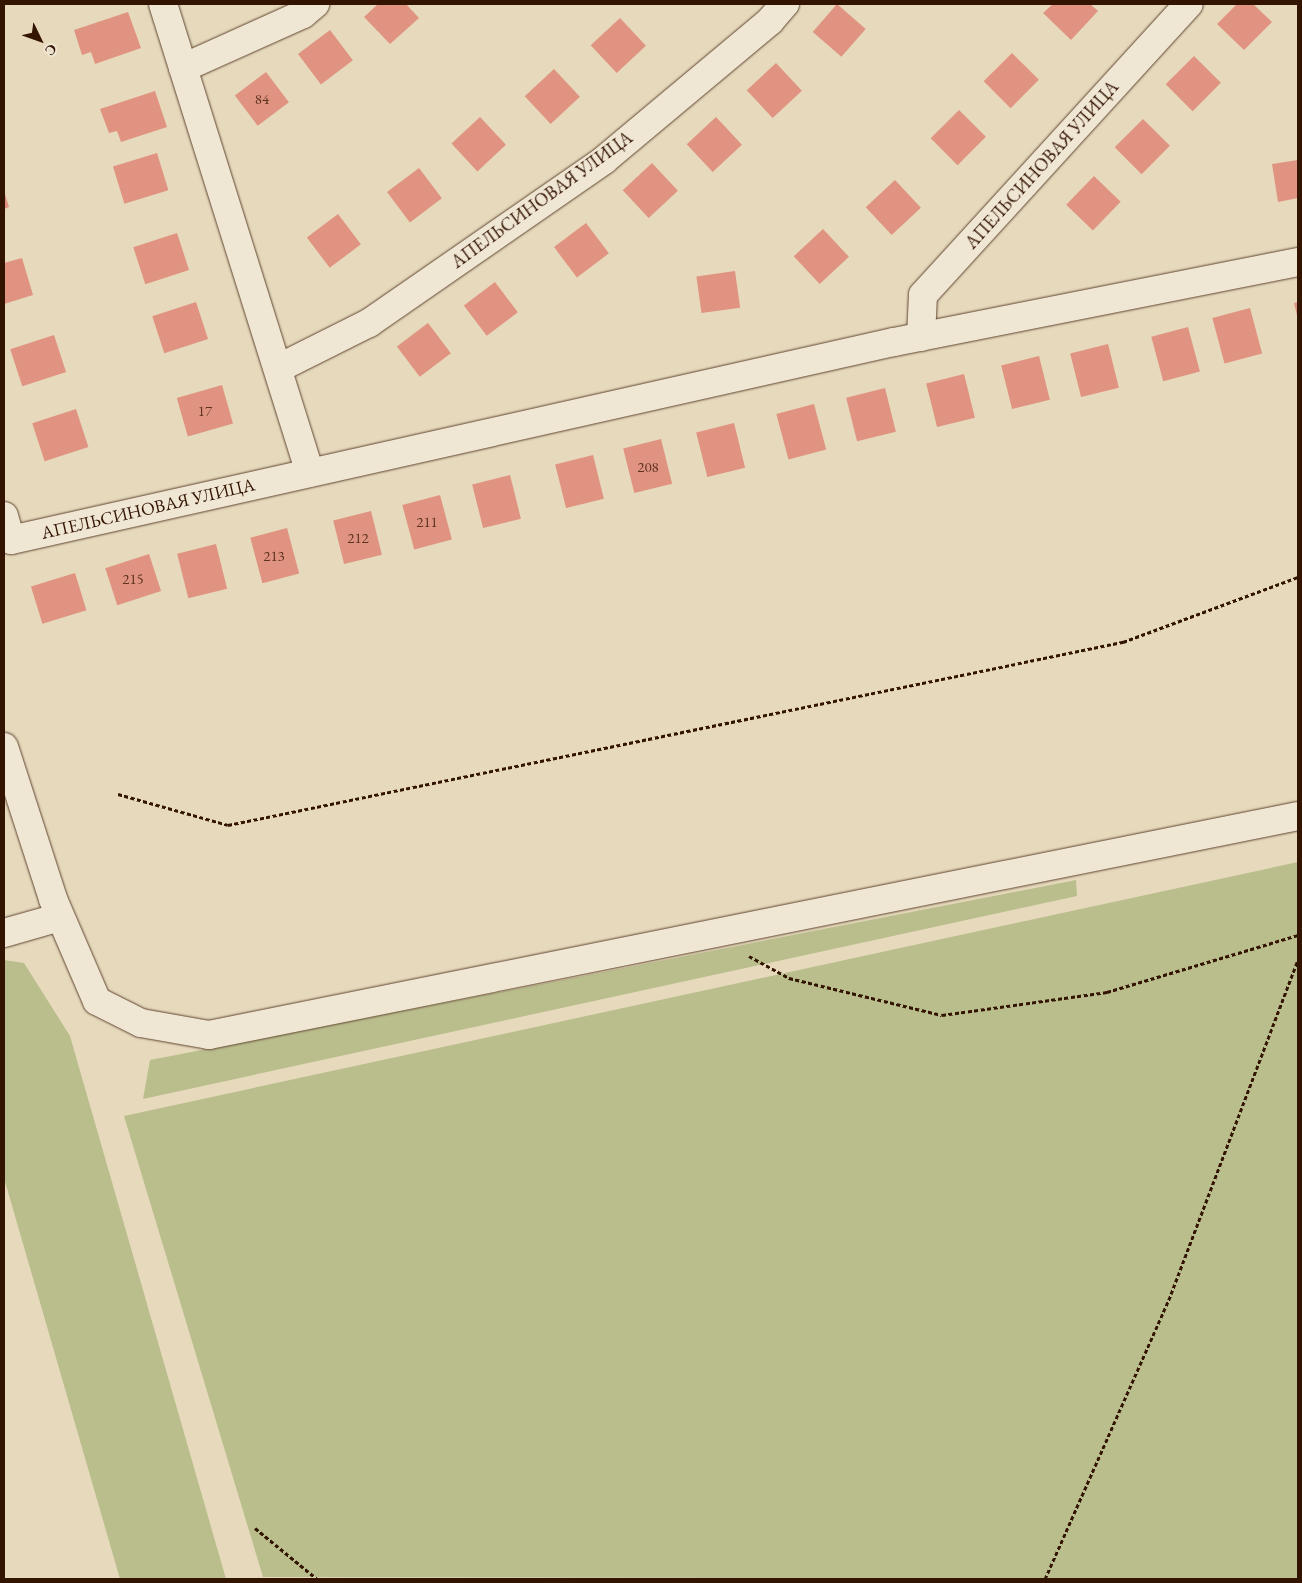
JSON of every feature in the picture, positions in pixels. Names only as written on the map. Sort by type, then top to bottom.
[{"type":"street","points":[[163,4],[279,368],[310,473]]},
{"type":"street","points":[[183,68],[303,14],[315,4]]},
{"type":"street","name":"АПЕЛЬСИНОВАЯ УЛИЦА","points":[[279,368],[369,323],[604,160],[770,21],[784,4]]},
{"type":"street","name":"АПЕЛЬСИНОВАЯ УЛИЦА","points":[[920,337],[923,295],[1189,4]]},
{"type":"street","name":"АПЕЛЬСИНОВАЯ УЛИЦА","points":[[4,516],[11,540],[920,337],[1298,262]]},
{"type":"street","points":[[4,747],[60,916],[97,1001],[141,1023],[209,1035],[1298,816]]},
{"type":"street","points":[[4,933],[60,916]]},
{"type":"path","points":[[118,794],[228,825],[1123,642],[1298,577]]},
{"type":"path","points":[[744,927],[745,953],[789,978],[942,1015],[1107,992],[1298,935]]},
{"type":"path","points":[[1045,1579],[1171,1294],[1298,960]]},
{"type":"path","points":[[255,1528],[316,1579]]},
{"type":"green space","points":[[1298,862],[1298,1579],[263,1577],[124,1116]]},
{"type":"green space","points":[[1076,880],[1077,896],[143,1099],[150,1060]]},
{"type":"green space","points":[[4,960],[24,963],[70,1036],[226,1579],[120,1579],[4,1178]]},
{"type":"building","points":[[378,4],[406,4],[419,18],[390,44],[364,17]]},
{"type":"building","points":[[837,4],[866,29],[841,57],[813,32]]},
{"type":"building","points":[[1053,4],[1090,4],[1098,11],[1071,40],[1043,13]]},
{"type":"building","points":[[1237,4],[1253,4],[1272,22],[1244,50],[1217,24]]},
{"type":"building","points":[[128,12],[141,48],[95,64],[91,52],[82,55],[74,30]]},
{"type":"building","points":[[620,18],[646,46],[617,73],[591,45]]},
{"type":"building","points":[[330,30],[353,60],[321,84],[298,54]]},
{"type":"building","points":[[1012,53],[1039,80],[1011,108],[984,81]]},
{"type":"building","points":[[1194,56],[1221,83],[1193,111],[1166,84]]},
{"type":"building","points":[[776,63],[802,91],[773,118],[747,90]]},
{"type":"building","points":[[554,69],[580,97],[551,124],[525,96]]},
{"type":"building","points":[[266,72],[289,102],[258,126],[235,95]]},
{"type":"building","points":[[155,91],[167,127],[121,142],[117,131],[109,133],[100,109]]},
{"type":"building","points":[[959,110],[986,137],[958,165],[931,138]]},
{"type":"building","points":[[480,117],[506,145],[477,171],[451,144]]},
{"type":"building","points":[[716,117],[742,145],[713,172],[687,144]]},
{"type":"building","points":[[1143,119],[1170,146],[1142,174],[1115,147]]},
{"type":"building","points":[[157,153],[168,190],[124,204],[113,166]]},
{"type":"building","points":[[1298,160],[1298,198],[1278,202],[1272,164]]},
{"type":"building","points":[[652,163],[678,191],[649,218],[623,190]]},
{"type":"building","points":[[419,168],[442,198],[410,222],[387,192]]},
{"type":"building","points":[[1094,176],[1121,202],[1093,230],[1066,205]]},
{"type":"building","points":[[895,180],[921,208],[892,235],[866,207]]},
{"type":"building","points":[[4,191],[9,207],[4,209]]},
{"type":"building","points":[[338,214],[361,244],[330,268],[307,237]]},
{"type":"building","points":[[586,223],[609,253],[577,277],[554,247]]},
{"type":"building","points":[[823,229],[849,257],[820,284],[794,256]]},
{"type":"building","points":[[177,233],[189,270],[145,284],[133,247]]},
{"type":"building","points":[[22,258],[33,295],[4,304],[4,263]]},
{"type":"building","points":[[735,271],[740,308],[702,313],[696,276]]},
{"type":"building","points":[[495,282],[518,312],[487,336],[464,305]]},
{"type":"building","points":[[196,302],[208,339],[164,353],[152,316]]},
{"type":"building","points":[[1298,302],[1298,319],[1294,303]]},
{"type":"building","points":[[1250,308],[1262,353],[1224,363],[1212,318]]},
{"type":"building","points":[[428,323],[451,353],[420,377],[397,346]]},
{"type":"building","points":[[1188,327],[1200,371],[1163,381],[1151,337]]},
{"type":"building","points":[[54,335],[66,372],[22,386],[10,349]]},
{"type":"building","points":[[1108,344],[1119,388],[1081,397],[1070,353]]},
{"type":"building","points":[[1039,356],[1050,400],[1012,409],[1001,365]]},
{"type":"building","points":[[964,374],[975,418],[937,427],[926,383]]},
{"type":"building","points":[[222,385],[233,423],[188,436],[177,398]]},
{"type":"building","points":[[885,388],[896,432],[857,441],[846,398]]},
{"type":"building","points":[[814,404],[826,449],[788,459],[776,414]]},
{"type":"building","points":[[76,409],[88,447],[45,461],[32,423]]},
{"type":"building","points":[[734,423],[745,468],[707,477],[696,432]]},
{"type":"building","points":[[661,439],[672,484],[634,493],[623,448]]},
{"type":"building","points":[[593,455],[604,499],[566,508],[555,464]]},
{"type":"building","points":[[510,475],[521,519],[483,528],[472,484]]},
{"type":"building","points":[[440,495],[452,539],[414,550],[402,505]]},
{"type":"building","points":[[371,511],[382,555],[344,564],[333,520]]},
{"type":"building","points":[[287,528],[299,573],[262,583],[250,538]]},
{"type":"building","points":[[216,544],[227,589],[188,598],[177,554]]},
{"type":"building","points":[[149,554],[161,591],[117,605],[105,568]]},
{"type":"building","points":[[75,573],[86,610],[42,624],[31,586]]}]
